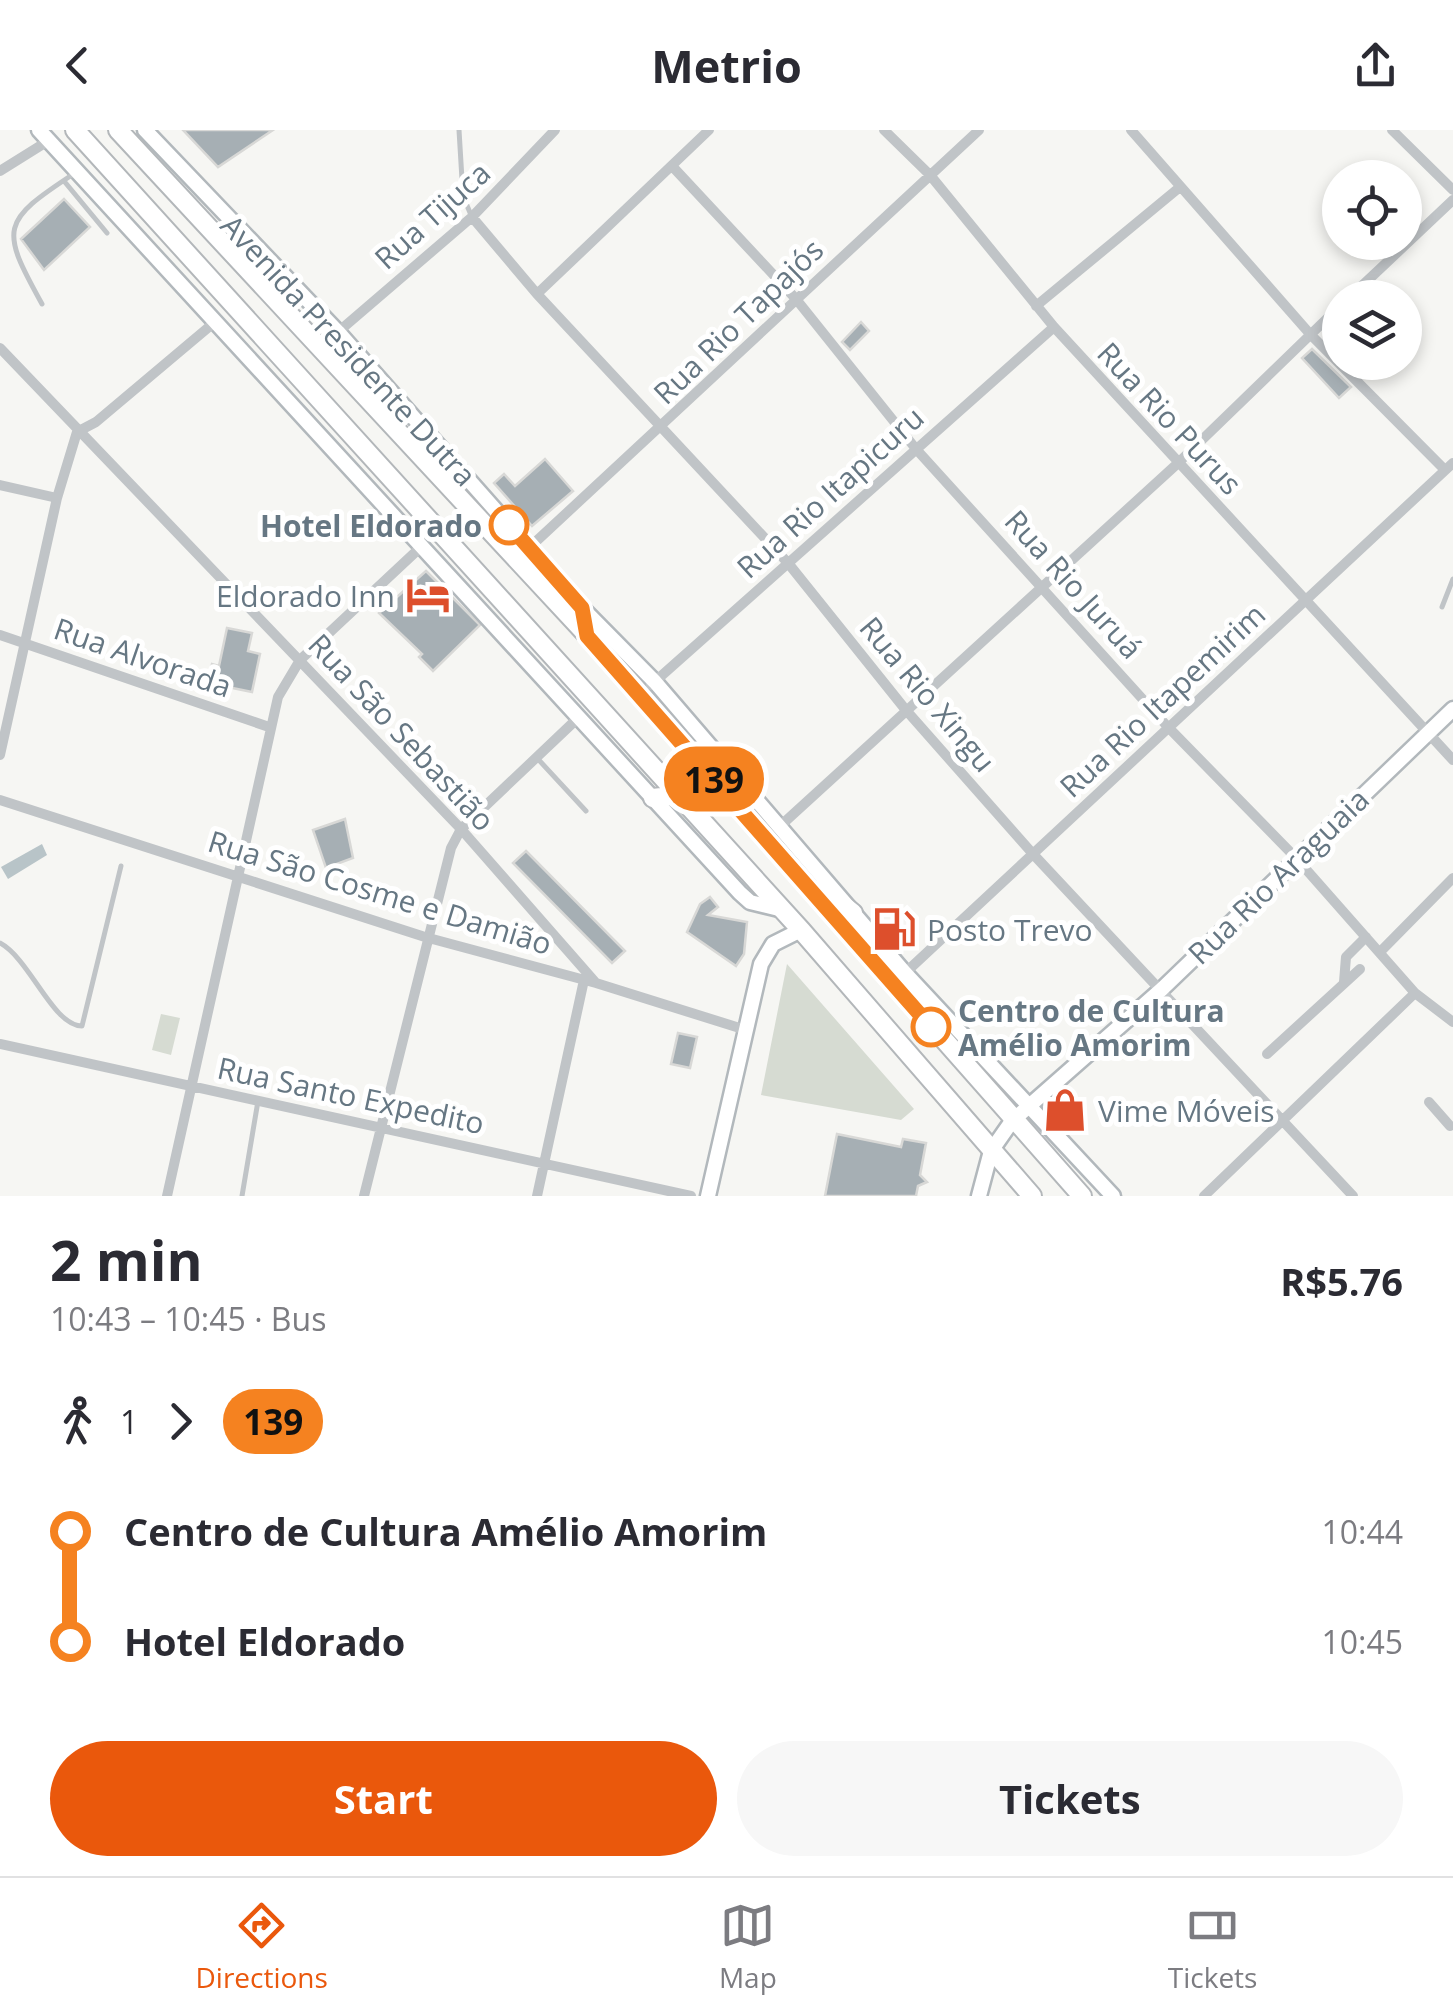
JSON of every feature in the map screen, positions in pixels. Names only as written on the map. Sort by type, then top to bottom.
[{"type":"highway","name":"Avenida Presidente Dutra","points":[[74,130],[802,930],[1032,1196]]},
{"type":"highway","name":"Avenida Presidente Dutra","points":[[118,130],[928,1010],[1012,1122],[1082,1196]]},
{"type":"highway","points":[[582,608],[587,636]]},
{"type":"highway","points":[[653,798],[679,795]]},
{"type":"highway","points":[[791,865],[853,913]]},
{"type":"street","name":"Avenida Presidente Dutra","points":[[145,130],[338,332],[582,608],[655,682],[905,973],[928,1010],[1030,1105],[1113,1196]]},
{"type":"street","name":"Rua Tijuca","points":[[338,332],[472,217],[556,130]]},
{"type":"street","points":[[537,294],[709,130]]},
{"type":"street","name":"Rua Rio Purus","points":[[884,130],[930,175],[1036,306],[1177,464],[1453,760]]},
{"type":"street","name":"Rua Rio Tapajós","points":[[530,547],[979,130]]},
{"type":"street","points":[[1131,130],[1310,334],[1449,466]]},
{"type":"street","points":[[1392,130],[1453,190]]},
{"type":"street","points":[[0,171],[43,136],[750,902],[783,910]]},
{"type":"street","name":"Rua Rio Juruá","points":[[672,166],[796,299],[916,449],[1042,583],[1168,726],[1296,858],[1415,993],[1453,1022]]},
{"type":"street","points":[[1036,306],[1180,186]]},
{"type":"street","points":[[1369,280],[1453,200]]},
{"type":"street","name":"Rua Rio Xingu","points":[[472,217],[537,294],[788,563],[904,708],[1033,854],[1353,1196]]},
{"type":"street","points":[[0,755],[28,643],[57,498],[77,432],[96,422],[216,322]]},
{"type":"street","points":[[778,828],[904,708],[1177,464],[1322,323]]},
{"type":"street","name":"Rua Rio Itapicuru","points":[[639,695],[1054,327]]},
{"type":"street","name":"Rua São Sebastião","points":[[0,348],[461,829],[590,982]]},
{"type":"street","name":"Rua Rio Itapemirim","points":[[905,973],[1449,466]]},
{"type":"street","points":[[0,485],[57,498]]},
{"type":"street","points":[[167,1196],[278,697],[300,660],[423,545]]},
{"type":"street","name":"Rua Alvorada","points":[[0,635],[269,727]]},
{"type":"street","name":"Rua Rio Araguaia","points":[[991,1151],[1012,1122],[1162,989],[1453,709]]},
{"type":"street","points":[[364,1196],[425,937],[443,870],[461,829],[578,718]]},
{"type":"street","name":"Rua São Cosme e Damião","points":[[0,800],[425,937],[746,1030]]},
{"type":"street","points":[[1380,951],[1453,878]]},
{"type":"street","points":[[708,1196],[766,953],[776,941],[802,930]]},
{"type":"street","points":[[1344,982],[1346,957],[1366,936]]},
{"type":"street","points":[[1266,1054],[1360,969]]},
{"type":"street","points":[[537,1196],[590,982]]},
{"type":"street","points":[[1204,1196],[1415,993]]},
{"type":"street","name":"Rua Santo Expedito","points":[[0,1044],[692,1196]]},
{"type":"street","points":[[1429,1102],[1452,1125]]},
{"type":"street","points":[[980,1196],[991,1151]]},
{"type":"street","points":[[1082,1196],[1100,1182]]},
{"type":"lane","points":[[458,130],[463,196],[472,217]]},
{"type":"lane","points":[[5,226],[78,172]]},
{"type":"lane","points":[[64,181],[106,233]]},
{"type":"lane","points":[[10,268],[42,304]]},
{"type":"lane","points":[[1442,607],[1453,579]]},
{"type":"lane","points":[[536,758],[586,811]]},
{"type":"lane","points":[[0,943],[24,961],[60,1015],[70,1024],[82,1026],[120,866]]},
{"type":"lane","points":[[242,1196],[258,1101]]},
{"type":"shaded area","points":[[42,844],[47,855],[8,879],[1,867]]},
{"type":"shaded area","points":[[787,964],[914,1109],[901,1120],[761,1095]]},
{"type":"shaded area","points":[[161,1014],[180,1018],[171,1055],[152,1050]]},
{"type":"building","points":[[183,130],[273,130],[218,167]]},
{"type":"building","points":[[64,199],[90,227],[44,270],[21,239]]},
{"type":"building","points":[[861,322],[869,331],[850,350],[842,342]]},
{"type":"building","points":[[1312,349],[1322,359],[1322,380],[1302,358]]},
{"type":"building","points":[[1322,380],[1344,380],[1351,387],[1339,398]]},
{"type":"building","points":[[545,459],[573,491],[532,526],[494,483],[504,474],[515,486]]},
{"type":"building","points":[[426,571],[480,625],[433,671],[419,657],[422,654],[379,613]]},
{"type":"building","points":[[227,628],[252,633],[248,651],[260,654],[252,692],[208,683],[212,664],[219,666]]},
{"type":"building","points":[[345,819],[353,858],[326,868],[313,830]]},
{"type":"building","points":[[526,851],[625,951],[612,963],[513,863]]},
{"type":"building","points":[[710,897],[718,907],[708,915],[747,922],[744,954],[736,966],[687,932],[700,904]]},
{"type":"building","points":[[678,1033],[697,1037],[690,1068],[671,1064]]},
{"type":"building","points":[[837,1134],[901,1147],[903,1139],[926,1143],[920,1175],[927,1182],[918,1186],[916,1196],[825,1196]]},
{"type":"bus line","name":"139","points":[[509,525],[582,608],[587,636],[931,1027]]},
{"type":"place","name":"Hotel Eldorado","points":[[509,525]]},
{"type":"place","name":"Eldorado Inn","points":[[428,595]]},
{"type":"place","name":"Posto Trevo","points":[[894,929]]},
{"type":"place","name":"Centro de Cultura Amélio Amorim","points":[[931,1027]]},
{"type":"place","name":"Vime Móveis","points":[[1065,1110]]}]
